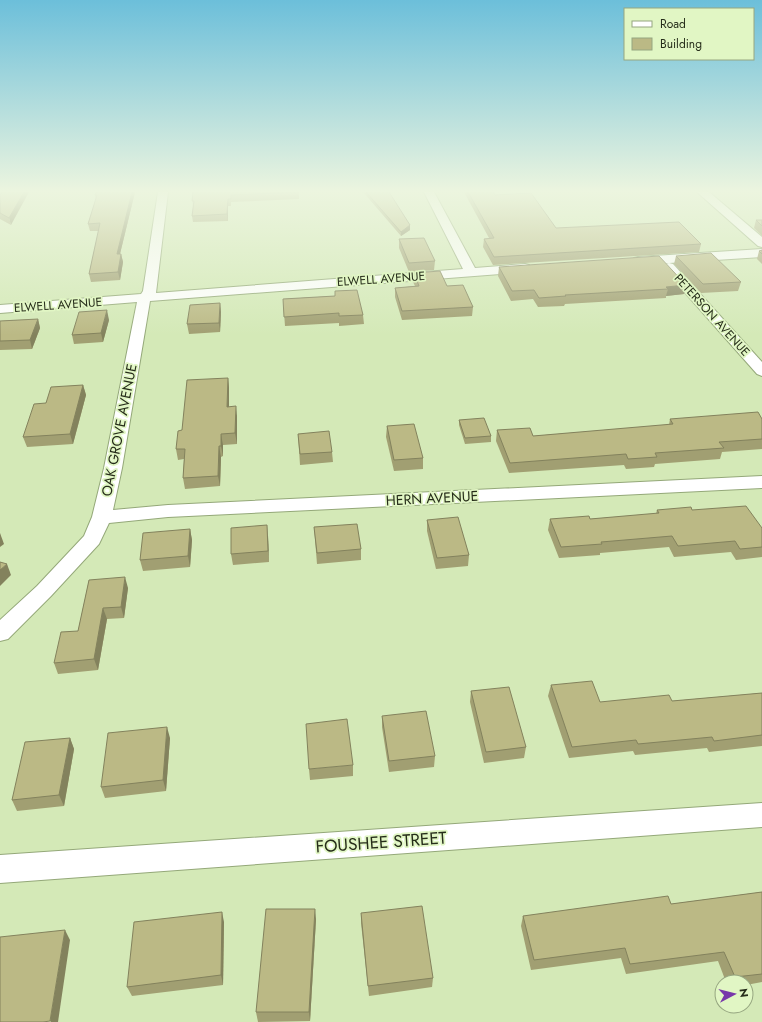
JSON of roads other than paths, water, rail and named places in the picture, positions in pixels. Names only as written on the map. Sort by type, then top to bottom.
[{"type":"street","name":"OAK GROVE AVENUE","points":[[0,633],[44,591],[92,539],[102,516],[113,468],[144,299],[150,292],[157,240]]},
{"type":"street","points":[[454,240],[471,272]]},
{"type":"street","points":[[622,262],[762,253]]},
{"type":"street","name":"PETERSON AVENUE","points":[[662,260],[762,371]]},
{"type":"street","name":"ELWELL AVENUE","points":[[0,309],[535,268]]},
{"type":"street","name":"HERN AVENUE","points":[[102,516],[168,511],[762,482]]},
{"type":"street","name":"FOUSHEE STREET","points":[[0,870],[762,815]]}]
